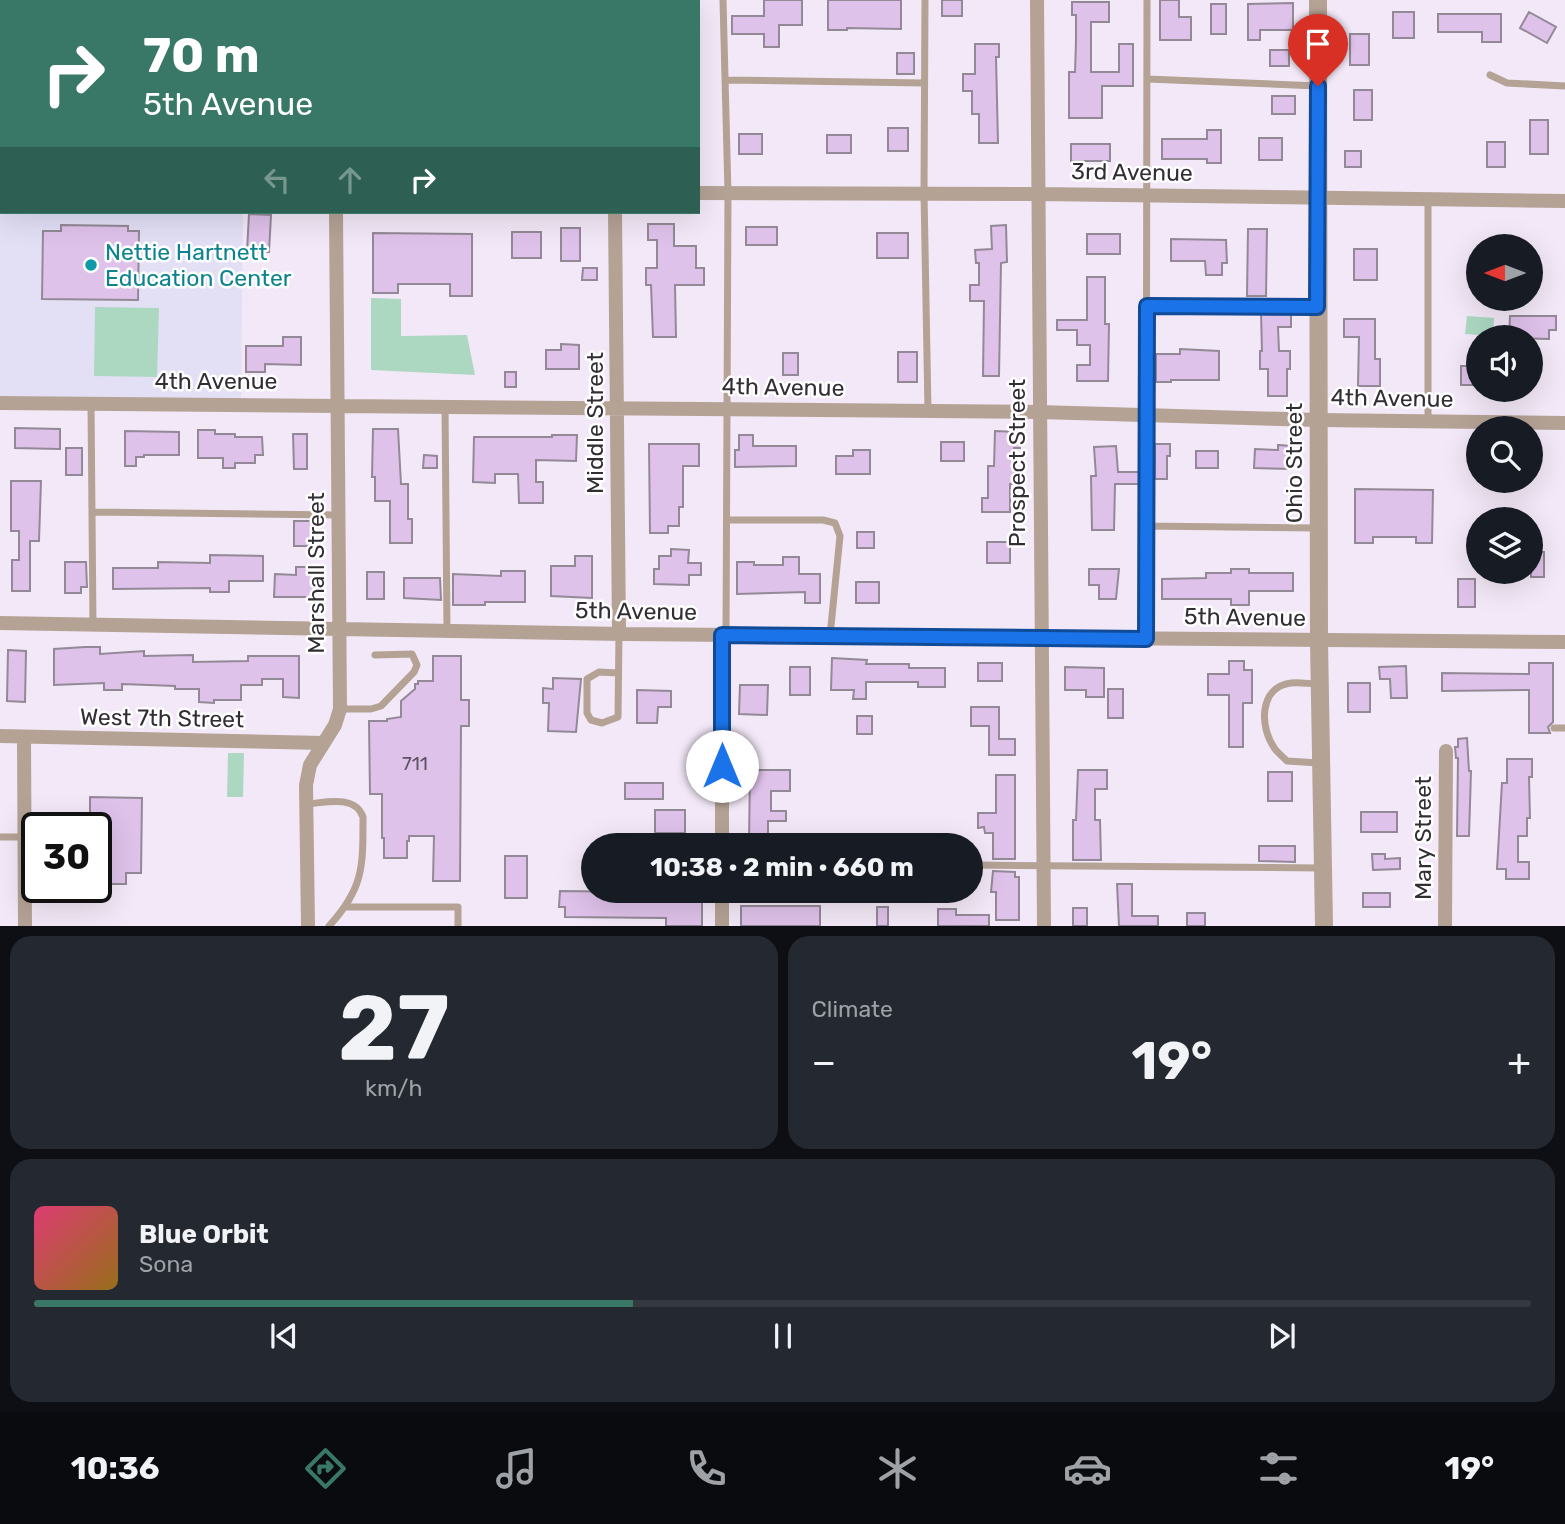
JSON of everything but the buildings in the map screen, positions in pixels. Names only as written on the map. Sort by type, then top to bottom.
[{"type":"street","name":"Prospect Street","points":[[1037,0],[1044,926]]},
{"type":"street","name":"Ohio Street","points":[[1318,0],[1318,528],[1324,926]]},
{"type":"street","name":"3rd Avenue","points":[[700,193],[1147,195],[1565,201]]},
{"type":"street","name":"Marshall Street","points":[[308,926],[306,785],[310,765],[335,725],[340,709],[336,214]]},
{"type":"street","name":"Middle Street","points":[[615,214],[619,634]]},
{"type":"street","name":"4th Avenue","points":[[0,403],[1039,412],[1318,420],[1565,423]]},
{"type":"street","name":"5th Avenue","points":[[0,623],[619,634],[1565,642]]},
{"type":"street","points":[[722,833],[724,635]]},
{"type":"street","name":"West 7th Street","points":[[0,736],[324,743]]},
{"type":"street","points":[[24,738],[24,812]]},
{"type":"street","name":"Mary Street","points":[[1445,926],[1447,751]]},
{"type":"street","points":[[25,903],[25,926]]},
{"type":"street","points":[[722,903],[722,926]]},
{"type":"lane","points":[[723,0],[729,193],[724,635]]},
{"type":"lane","points":[[925,0],[924,193],[928,411]]},
{"type":"lane","points":[[1146,639],[1147,0]]},
{"type":"lane","points":[[1490,75],[1507,83],[1565,86]]},
{"type":"lane","points":[[1147,79],[1318,86]]},
{"type":"lane","points":[[725,80],[924,83]]},
{"type":"lane","points":[[1428,200],[1428,421]]},
{"type":"lane","points":[[1147,306],[1317,307]]},
{"type":"lane","points":[[91,404],[93,625]]},
{"type":"lane","points":[[445,406],[447,631]]},
{"type":"lane","points":[[92,512],[339,515]]},
{"type":"lane","points":[[727,520],[823,520],[835,523],[840,536],[830,636]]},
{"type":"lane","points":[[1147,526],[1318,528]]},
{"type":"lane","points":[[618,673],[599,673],[587,679],[587,713],[591,720],[602,723],[618,717],[619,634]]},
{"type":"lane","points":[[340,709],[371,709],[381,706],[414,672],[417,665],[412,654],[375,654]]},
{"type":"lane","points":[[1320,684],[1290,683],[1276,689],[1268,695],[1264,711],[1267,733],[1274,748],[1287,761],[1321,763]]},
{"type":"lane","points":[[1554,728],[1565,728]]},
{"type":"lane","points":[[306,804],[340,801],[360,808],[363,817],[361,871],[357,888],[346,907],[329,926]]},
{"type":"lane","points":[[0,837],[21,837]]},
{"type":"lane","points":[[983,865],[1323,868]]},
{"type":"lane","points":[[346,907],[458,907],[458,926]]},
{"type":"shaded area","points":[[0,214],[243,214],[241,404],[0,403]]},
{"type":"green space","points":[[371,298],[401,299],[401,336],[467,335],[475,375],[371,370]]},
{"type":"green space","points":[[95,307],[159,308],[157,377],[94,376]]},
{"type":"green space","points":[[1467,316],[1494,318],[1494,325],[1466,325]]},
{"type":"green space","points":[[228,753],[244,753],[243,797],[227,797]]},
{"type":"place","name":"Nettie Hartnett Education Center","points":[[91,265]]},
{"type":"route","points":[[722,766],[722,635],[1146,639],[1147,306],[1317,307],[1318,86]]}]
